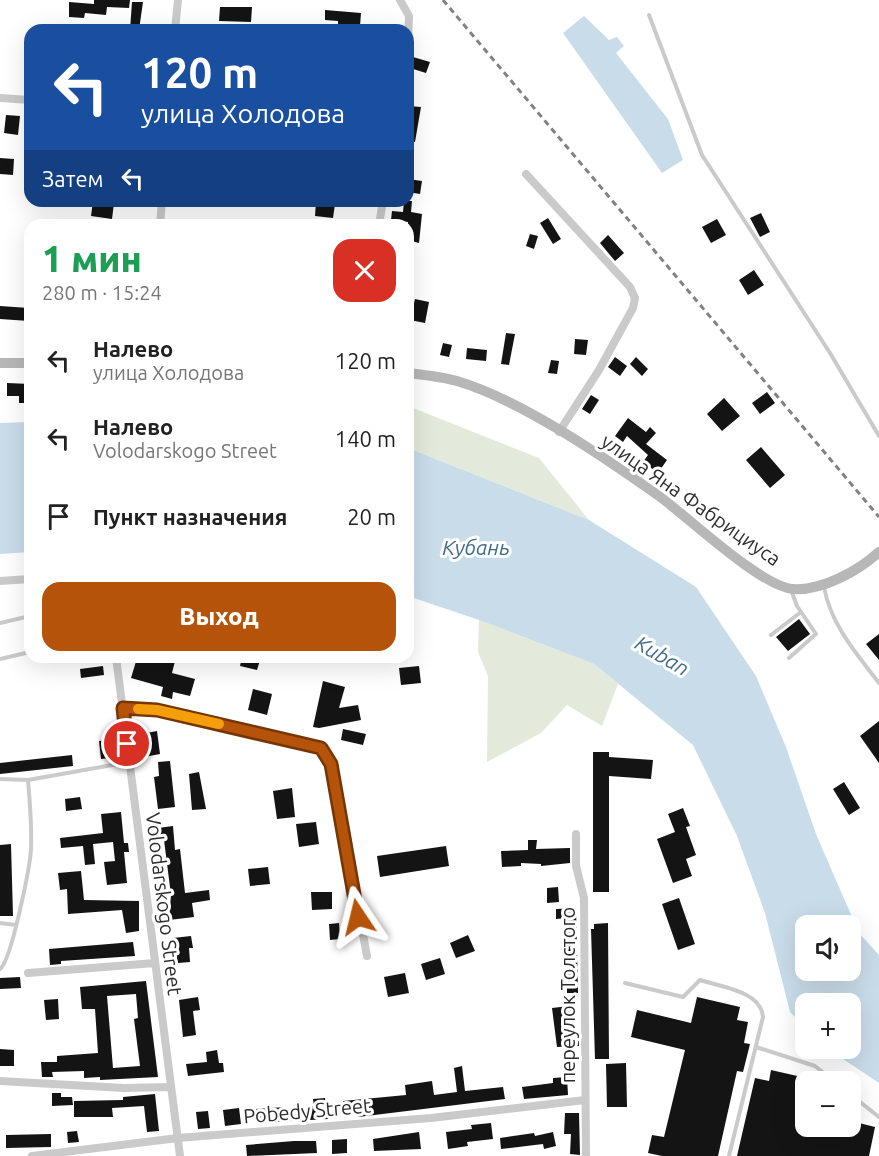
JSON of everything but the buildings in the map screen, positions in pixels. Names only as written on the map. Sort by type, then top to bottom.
[{"type":"street","points":[[176,24],[178,0]]},
{"type":"street","points":[[400,0],[409,16],[409,24]]},
{"type":"street","points":[[0,98],[24,100]]},
{"type":"street","points":[[525,174],[630,287],[635,298],[633,308],[599,370],[559,432]]},
{"type":"street","points":[[0,363],[24,363]]},
{"type":"street","name":"улица Яна Фабрициуса","points":[[414,374],[455,381],[485,391],[559,432],[660,496],[740,560],[791,589],[824,583],[849,572],[879,552]]},
{"type":"street","points":[[0,581],[24,579]]},
{"type":"street","name":"Volodarskogo Street","points":[[117,663],[180,1156]]},
{"type":"street","points":[[123,708],[157,710],[321,748],[331,764],[367,956]]},
{"type":"street","name":"переулок Толстого","points":[[576,834],[576,866],[584,898],[586,1156]]},
{"type":"street","points":[[28,973],[155,963]]},
{"type":"street","points":[[0,1081],[124,1088],[171,1087]]},
{"type":"street","name":"Pobedy Street","points":[[32,1156],[178,1138],[420,1119],[585,1100]]},
{"type":"lane","points":[[650,15],[702,156],[830,353],[879,436]]},
{"type":"lane","points":[[824,583],[826,600],[843,635],[879,683]]},
{"type":"lane","points":[[789,658],[816,634],[801,612],[791,589]]},
{"type":"lane","points":[[771,634],[801,612]]},
{"type":"lane","points":[[0,623],[24,617]]},
{"type":"lane","points":[[0,659],[24,653]]},
{"type":"lane","points":[[0,779],[28,780],[130,762]]},
{"type":"lane","points":[[0,969],[5,964],[16,925],[31,851],[28,780]]},
{"type":"lane","points":[[0,923],[16,925]]},
{"type":"lane","points":[[625,982],[683,997],[700,980],[747,995],[763,1011],[729,1156]]},
{"type":"lane","points":[[756,1047],[815,1066],[821,1071]]},
{"type":"lane","points":[[861,1103],[879,1117]]},
{"type":"shaded area","points":[[414,408],[539,458],[589,520],[414,450]]},
{"type":"shaded area","points":[[479,620],[594,664],[618,684],[602,726],[567,705],[541,733],[487,762],[488,676],[478,652]]},
{"type":"water","points":[[584,16],[609,40],[617,37],[624,46],[616,53],[668,119],[683,160],[662,173],[563,33]]},
{"type":"water","points":[[24,422],[24,552],[0,554],[0,423]]},
{"type":"water","name":"Кубань","points":[[414,450],[589,520],[696,587],[756,676],[786,747],[816,834],[851,915],[795,915],[795,981],[861,981],[861,935],[879,955],[879,1083],[843,1059],[861,1059],[861,993],[795,993],[795,1017],[790,1012],[765,913],[737,836],[693,745],[594,664],[414,598]]},
{"type":"railway","points":[[443,0],[879,517]]},
{"type":"slow traffic","points":[[138,709],[157,710],[219,724]]},
{"type":"route","points":[[127,744],[123,708],[157,710],[321,748],[331,764],[358,917]]},
{"type":"water label","name":"Kuban","points":[[662,656]]}]
